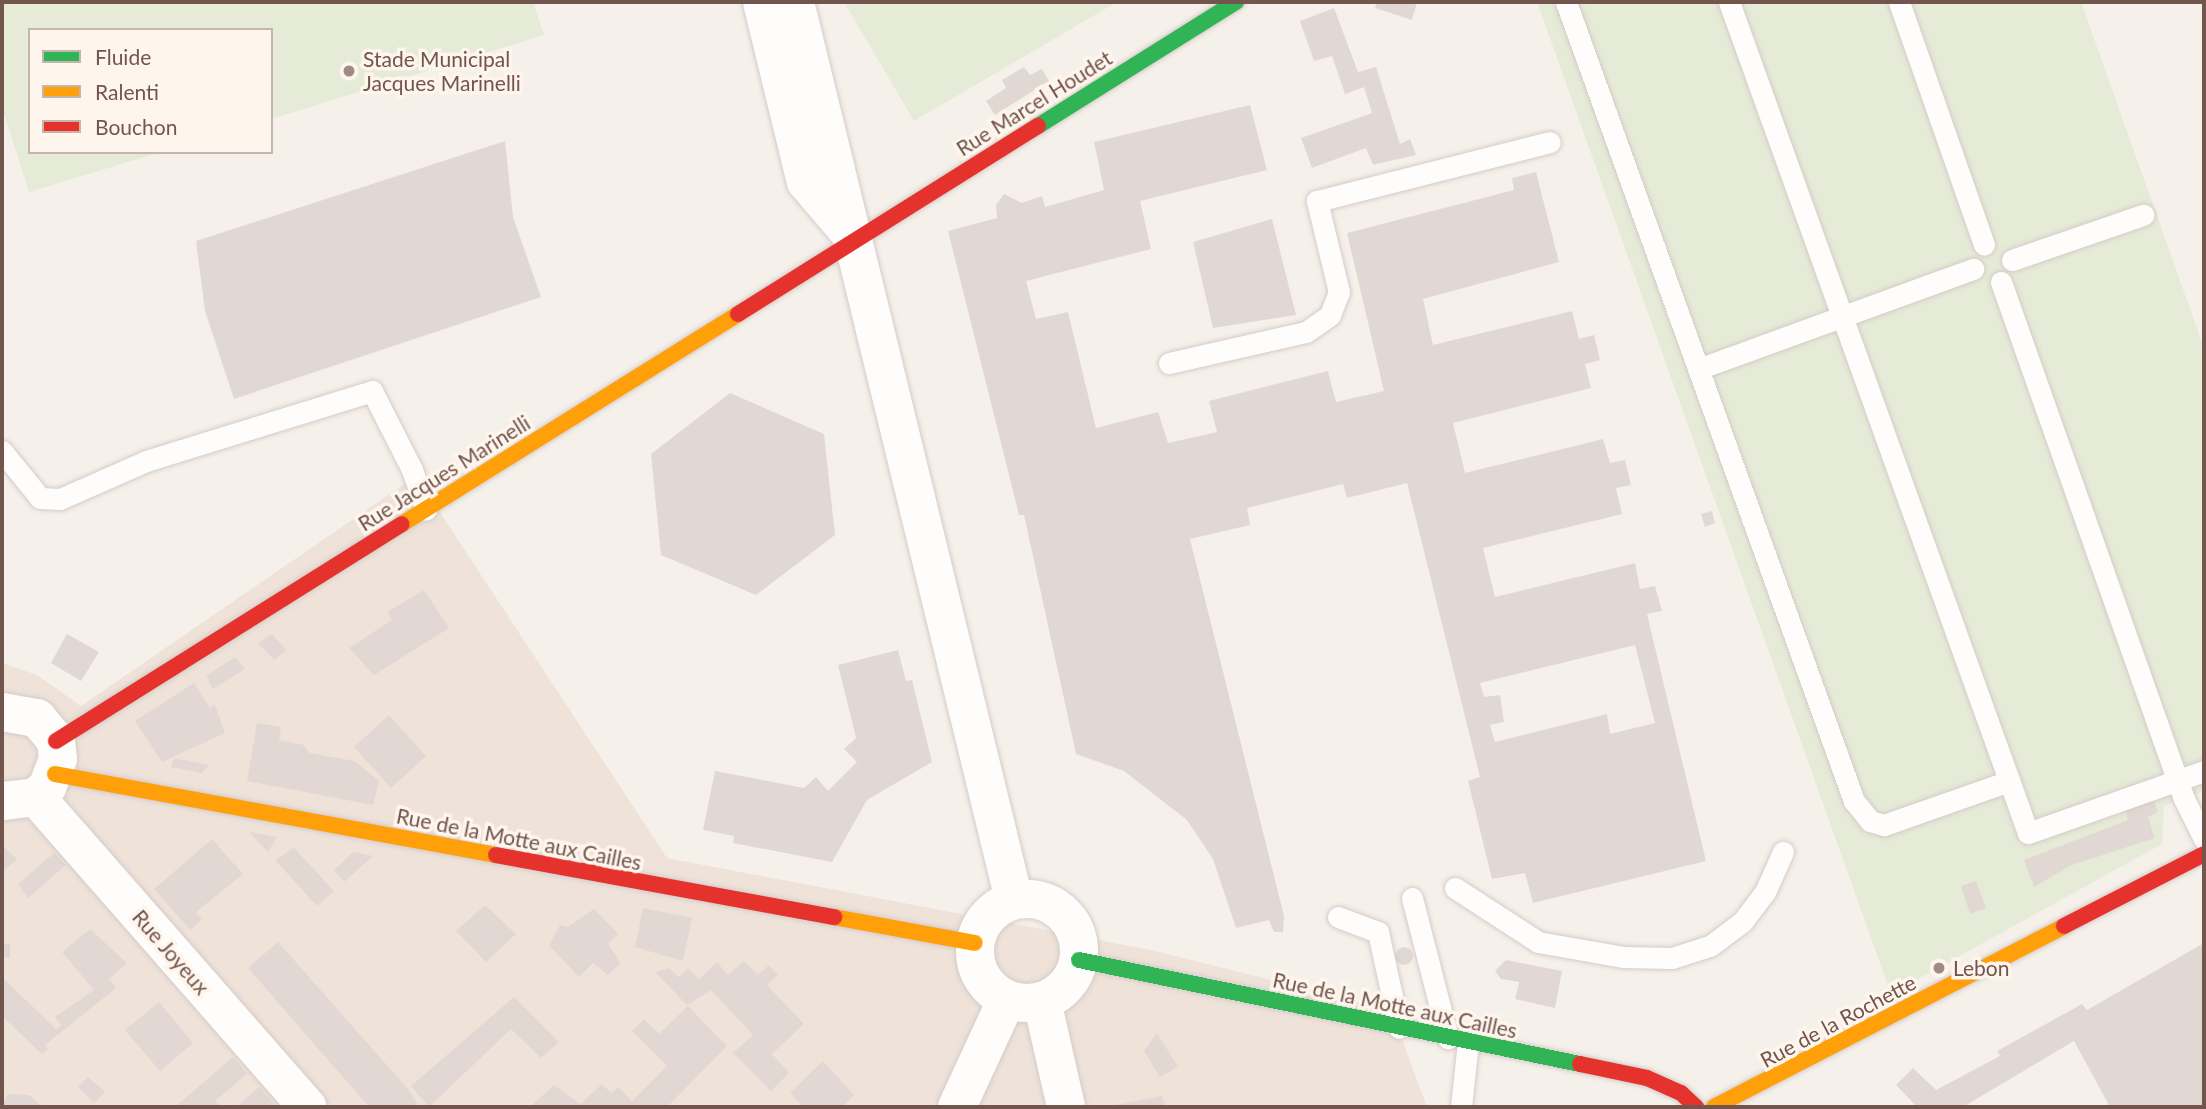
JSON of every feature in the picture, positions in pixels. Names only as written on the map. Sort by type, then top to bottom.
[{"type":"street","points":[[762,2],[806,181],[854,238]]},
{"type":"street","points":[[795,2],[1014,900]]},
{"type":"street","name":"Rue Marcel Houdet","points":[[854,238],[1236,2]]},
{"type":"street","name":"Rue Jacques Marinelli","points":[[37,778],[426,510],[854,238]]},
{"type":"street","name":"Rue Joyeux","points":[[2,712],[37,718],[37,778],[307,1107]]},
{"type":"street","name":"Rue de la Motte aux Cailles","points":[[37,778],[975,943]]},
{"type":"street","name":"Rue de la Rochette","points":[[1714,1107],[2204,854]]},
{"type":"street","points":[[957,1107],[1025,1000],[1066,985],[1079,960],[1074,926],[1062,912],[1048,902],[1014,900],[988,916],[975,943],[982,977],[1025,1000],[1066,1107]]},
{"type":"street","name":"Rue de la Motte aux Cailles","points":[[1079,960],[1647,1078],[1681,1093],[1696,1107]]},
{"type":"lane","points":[[1566,2],[1863,815],[1884,825],[2009,781]]},
{"type":"lane","points":[[1729,2],[2028,833],[2204,771]]},
{"type":"lane","points":[[1899,2],[1984,245]]},
{"type":"lane","points":[[1169,363],[1306,332],[1331,315],[1339,292],[1317,201],[1550,142]]},
{"type":"lane","points":[[2143,215],[2012,260],[2001,282],[2177,781],[2204,839]]},
{"type":"lane","points":[[2001,282],[1984,282],[1973,270],[1974,255],[1984,245],[2002,245],[2012,260]]},
{"type":"lane","points":[[1698,369],[1973,270]]},
{"type":"lane","points":[[2,451],[40,498],[60,499],[146,461],[372,391],[412,470],[426,510]]},
{"type":"lane","points":[[1455,888],[1538,942],[1623,957],[1672,958],[1710,946],[1743,921],[1765,892],[1783,852]]},
{"type":"lane","points":[[1412,898],[1458,1040],[1461,1107]]},
{"type":"lane","points":[[1338,917],[1378,932],[1399,1028]]},
{"type":"shaded area","points":[[416,476],[667,858],[1151,950],[1391,1010],[1427,1107],[2,1107],[2,663],[37,675],[81,706]]},
{"type":"green space","name":"Stade Municipal Jacques Marinelli","points":[[2,2],[533,2],[544,35],[273,118],[273,28],[28,28],[28,154],[154,154],[29,192],[2,107]]},
{"type":"green space","points":[[844,2],[1117,2],[914,121]]},
{"type":"green space","points":[[1537,2],[2081,2],[2204,348],[2204,791],[2164,806],[2162,844],[1891,994]]},
{"type":"building","points":[[1377,2],[1417,2],[1412,20],[1375,8]]},
{"type":"building","points":[[1334,8],[1358,72],[1376,67],[1400,144],[1410,139],[1416,155],[1373,165],[1366,148],[1312,168],[1301,138],[1372,113],[1364,87],[1345,94],[1332,56],[1314,61],[1300,21]]},
{"type":"building","points":[[1024,67],[1030,75],[1042,69],[1049,81],[995,115],[986,101],[1006,88],[1002,80]]},
{"type":"building","points":[[1250,105],[1267,170],[1140,201],[1151,249],[1026,281],[1036,319],[1068,312],[1096,428],[1158,412],[1168,443],[1217,432],[1209,401],[1328,371],[1336,402],[1384,391],[1347,233],[1514,190],[1512,178],[1536,172],[1559,262],[1423,299],[1433,345],[1572,311],[1579,339],[1594,335],[1600,360],[1585,364],[1591,388],[1453,423],[1465,473],[1603,439],[1610,463],[1625,460],[1631,485],[1616,488],[1622,514],[1483,548],[1495,597],[1635,563],[1640,589],[1655,586],[1662,611],[1647,614],[1706,861],[1533,903],[1525,873],[1492,879],[1468,781],[1480,777],[1407,483],[1347,498],[1343,484],[1247,508],[1250,525],[1190,539],[1284,916],[1283,932],[1274,932],[1269,920],[1236,928],[1213,859],[1187,820],[1124,771],[1076,754],[1024,515],[1019,515],[948,231],[997,218],[996,205],[1004,194],[1022,203],[1042,196],[1045,207],[1104,190],[1094,142]],"holes":[[[1635,645],[1655,723],[1610,734],[1607,714],[1495,742],[1490,725],[1504,722],[1500,695],[1484,697],[1480,683]]]},
{"type":"building","points":[[505,141],[513,217],[541,297],[234,399],[205,311],[196,241]]},
{"type":"building","points":[[1272,219],[1296,315],[1213,328],[1193,242]]},
{"type":"building","points":[[730,393],[824,434],[835,535],[756,595],[661,555],[651,454]]},
{"type":"building","points":[[1712,511],[1715,523],[1705,527],[1701,514]]},
{"type":"building","points":[[424,590],[449,628],[374,675],[349,648],[392,620],[387,612]]},
{"type":"building","points":[[67,634],[99,652],[81,681],[51,663]]},
{"type":"building","points":[[272,634],[286,650],[274,660],[258,643]]},
{"type":"building","points":[[898,650],[906,681],[912,680],[932,762],[867,800],[832,862],[733,843],[734,836],[703,830],[715,771],[804,788],[816,777],[828,791],[857,762],[844,749],[856,738],[838,665]]},
{"type":"building","points":[[235,657],[245,669],[213,689],[206,676]]},
{"type":"building","points":[[194,683],[210,708],[215,705],[225,733],[162,762],[135,721]]},
{"type":"building","points":[[389,715],[426,756],[391,788],[354,747]]},
{"type":"building","points":[[257,723],[281,727],[279,740],[304,745],[309,753],[355,761],[379,781],[373,805],[247,781]]},
{"type":"building","points":[[174,758],[209,765],[202,773],[171,767]]},
{"type":"building","points":[[2152,796],[2158,812],[2148,817],[2155,838],[2072,865],[2034,887],[2024,860],[2128,820],[2124,807]]},
{"type":"building","points":[[249,832],[277,837],[268,852]]},
{"type":"building","points":[[212,839],[243,874],[196,912],[202,920],[190,930],[154,889]]},
{"type":"building","points":[[2,845],[17,859],[2,872]]},
{"type":"building","points":[[294,848],[334,891],[317,906],[275,860]]},
{"type":"building","points":[[353,852],[373,856],[344,882],[334,870]]},
{"type":"building","points":[[54,853],[66,865],[28,898],[18,884]]},
{"type":"building","points":[[1976,881],[1986,908],[1970,914],[1961,886]]},
{"type":"building","points":[[485,905],[516,934],[486,962],[456,931]]},
{"type":"building","points":[[643,908],[692,918],[683,961],[635,947]]},
{"type":"building","points":[[594,909],[618,934],[608,944],[621,963],[608,975],[593,963],[579,977],[549,945],[560,925],[568,927]]},
{"type":"building","points":[[90,929],[127,963],[109,979],[116,988],[45,1045],[48,1049],[42,1054],[2,1016],[2,977],[56,1029],[61,1025],[55,1017],[94,990],[62,952]]},
{"type":"building","points":[[278,942],[408,1089],[419,1107],[369,1107],[248,968]]},
{"type":"building","points":[[2204,943],[2204,1107],[2110,1107],[2074,1041],[1963,1107],[1917,1107],[1896,1085],[1913,1068],[1936,1090],[2000,1056],[1997,1051],[2082,1004],[2087,1010]]},
{"type":"building","points":[[4,944],[10,944],[10,958],[2,956]]},
{"type":"building","points":[[1400,947],[1408,947],[1413,956],[1411,963],[1400,965],[1395,960],[1395,952]]},
{"type":"building","points":[[1506,960],[1562,971],[1555,1008],[1515,999],[1519,982],[1501,979],[1495,971]]},
{"type":"building","points":[[744,961],[758,975],[769,965],[778,975],[767,985],[804,1024],[772,1054],[789,1073],[771,1091],[733,1053],[753,1035],[711,990],[687,1005],[655,972],[669,968],[679,977],[688,968],[699,979],[717,962],[728,975]]},
{"type":"building","points":[[514,997],[559,1042],[541,1058],[511,1029],[429,1107],[411,1086]]},
{"type":"building","points":[[159,1002],[193,1043],[160,1071],[125,1030]]},
{"type":"building","points":[[688,1006],[727,1046],[667,1107],[530,1107],[554,1085],[580,1104],[602,1084],[611,1093],[618,1087],[632,1101],[667,1066],[632,1031],[644,1019],[659,1034]]},
{"type":"building","points":[[1157,1033],[1178,1067],[1160,1077],[1144,1051]]},
{"type":"building","points":[[233,1057],[247,1074],[215,1101],[221,1107],[175,1107]]},
{"type":"building","points":[[823,1061],[854,1095],[842,1107],[803,1107],[790,1093]]},
{"type":"building","points":[[88,1077],[105,1092],[94,1103],[78,1087]]},
{"type":"building","points":[[259,1087],[274,1104],[270,1107],[236,1107]]},
{"type":"building","points":[[8,1094],[29,1095],[43,1107],[2,1107]]},
{"type":"building","points":[[1162,1096],[1165,1107],[1109,1107],[1109,1106]]},
{"type":"traffic: fast","points":[[1038,126],[1236,2]]},
{"type":"traffic: fast","points":[[1079,960],[1580,1064]]},
{"type":"traffic: slow","points":[[402,524],[738,314]]},
{"type":"traffic: slow","points":[[55,774],[496,855]]},
{"type":"traffic: slow","points":[[834,917],[975,943]]},
{"type":"traffic: slow","points":[[1714,1107],[2064,926]]},
{"type":"traffic: jam","points":[[738,314],[1038,126]]},
{"type":"traffic: jam","points":[[56,741],[402,524]]},
{"type":"traffic: jam","points":[[2064,926],[2204,854]]},
{"type":"traffic: jam","points":[[496,855],[834,917]]},
{"type":"traffic: jam","points":[[1580,1064],[1647,1078],[1681,1093],[1696,1107]]},
{"type":"place","name":"Stade Municipal Jacques Marinelli","points":[[349,71]]},
{"type":"place","name":"Lebon","points":[[1939,968]]}]
